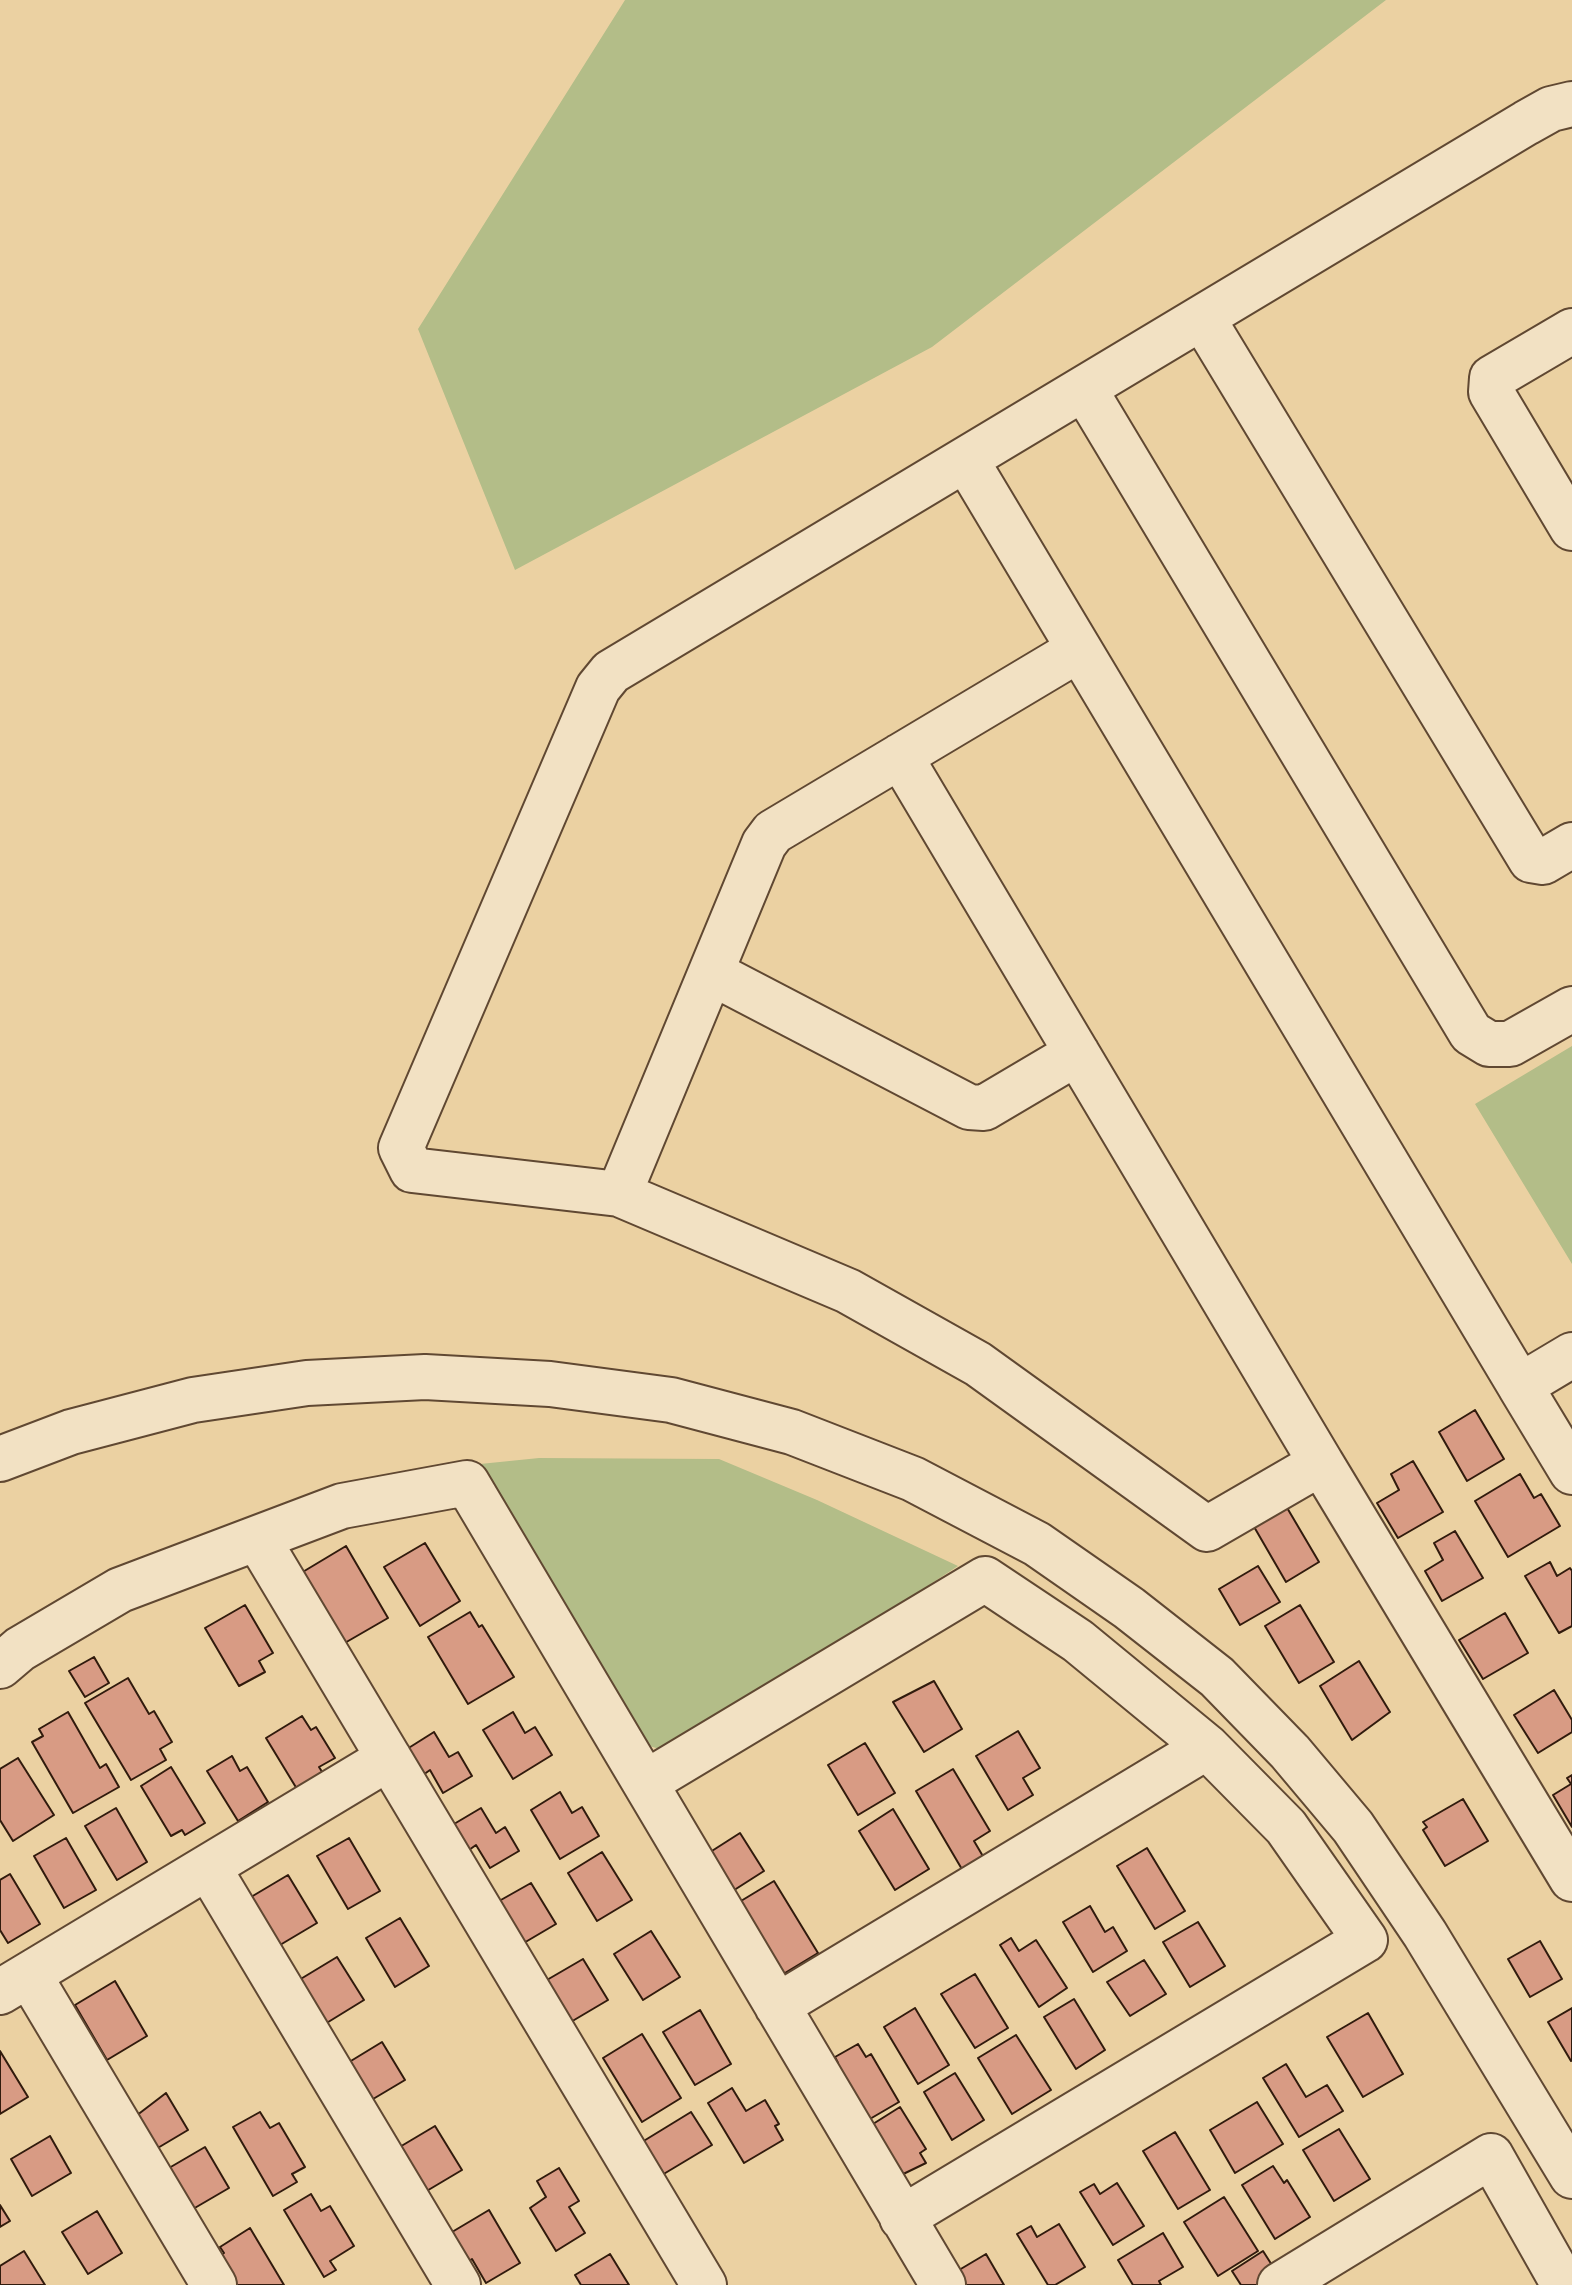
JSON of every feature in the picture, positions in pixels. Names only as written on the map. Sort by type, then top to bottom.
[{"type":"street","points":[[1321,1463],[1207,1529],[978,1364],[892,1313],[619,1194],[412,1170],[401,1148],[598,688],[611,672],[1526,123],[1551,109],[1572,104]]},
{"type":"street","points":[[1203,319],[1531,860],[1543,862],[1572,845]]},
{"type":"street","points":[[1572,331],[1492,378],[1491,392],[1572,528]]},
{"type":"street","points":[[1085,390],[1471,1033],[1489,1044],[1510,1044],[1572,1009]]},
{"type":"street","points":[[966,460],[1572,1472]]},
{"type":"street","points":[[619,1194],[629,1162],[712,973],[764,844],[773,832],[1078,650]]},
{"type":"street","points":[[900,756],[1572,1879]]},
{"type":"street","points":[[712,973],[969,1107],[984,1108],[1077,1053]]},
{"type":"street","points":[[1520,1386],[1572,1355]]},
{"type":"street","points":[[0,1459],[71,1432],[193,1400],[307,1383],[425,1377],[550,1384],[671,1400],[792,1432],[913,1479],[1037,1544],[1129,1608],[1217,1677],[1290,1752],[1353,1827],[1425,1934],[1572,2176]]},
{"type":"street","points":[[0,1666],[20,1649],[120,1590],[259,1541],[342,1506],[467,1483],[943,2285]]},
{"type":"street","points":[[259,1541],[704,2285]]},
{"type":"street","points":[[645,1783],[985,1579],[1078,1641],[1207,1747],[1286,1827],[1365,1940],[902,2218]]},
{"type":"street","points":[[777,2006],[1207,1747]]},
{"type":"street","points":[[214,2285],[14,1983],[389,1758]]},
{"type":"street","points":[[208,1867],[458,2285]]},
{"type":"street","points":[[1280,2285],[1491,2156],[1564,2285]]},
{"type":"green space","points":[[625,0],[1386,0],[932,347],[515,570],[418,329]]},
{"type":"green space","points":[[1572,1046],[1572,1264],[1475,1104]]},
{"type":"green space","points":[[539,1458],[719,1459],[817,1500],[958,1566],[674,1753],[642,1744],[480,1464]]},
{"type":"building","points":[[1475,1410],[1504,1459],[1467,1481],[1439,1432]]},
{"type":"building","points":[[1413,1461],[1443,1512],[1398,1538],[1377,1503],[1399,1490],[1391,1474]]},
{"type":"building","points":[[1520,1474],[1534,1498],[1541,1494],[1560,1526],[1508,1557],[1475,1501]]},
{"type":"building","points":[[1286,1506],[1319,1562],[1286,1582],[1253,1525]]},
{"type":"building","points":[[1455,1531],[1483,1578],[1442,1601],[1425,1571],[1443,1560],[1434,1543]]},
{"type":"building","points":[[425,1543],[460,1601],[420,1626],[384,1567]]},
{"type":"building","points":[[346,1546],[388,1618],[343,1644],[301,1573]]},
{"type":"building","points":[[1550,1562],[1557,1576],[1570,1568],[1572,1571],[1572,1626],[1559,1633],[1525,1576]]},
{"type":"building","points":[[1258,1566],[1280,1602],[1240,1625],[1219,1589]]},
{"type":"building","points":[[245,1605],[273,1653],[259,1661],[265,1672],[239,1686],[205,1628]]},
{"type":"building","points":[[1300,1605],[1334,1662],[1299,1683],[1265,1626]]},
{"type":"building","points":[[470,1612],[479,1627],[482,1625],[514,1677],[468,1704],[428,1637]]},
{"type":"building","points":[[1505,1613],[1528,1653],[1483,1679],[1459,1640]]},
{"type":"building","points":[[94,1657],[109,1683],[85,1697],[69,1671]]},
{"type":"building","points":[[1359,1661],[1390,1712],[1352,1740],[1320,1686]]},
{"type":"building","points":[[128,1678],[149,1714],[154,1711],[172,1742],[160,1749],[166,1760],[131,1780],[85,1703]]},
{"type":"building","points":[[934,1681],[962,1729],[924,1752],[893,1702]]},
{"type":"building","points":[[1554,1690],[1572,1720],[1572,1732],[1538,1753],[1514,1715]]},
{"type":"building","points":[[68,1712],[100,1768],[106,1764],[119,1787],[73,1813],[32,1742],[43,1736],[39,1729]]},
{"type":"building","points":[[513,1712],[525,1733],[535,1727],[552,1755],[513,1779],[483,1730]]},
{"type":"building","points":[[302,1716],[311,1730],[316,1727],[335,1758],[319,1767],[326,1778],[300,1794],[266,1738]]},
{"type":"building","points":[[1018,1731],[1040,1768],[1023,1778],[1033,1795],[1008,1810],[976,1756]]},
{"type":"building","points":[[434,1732],[449,1757],[458,1752],[472,1776],[443,1793],[430,1770],[423,1775],[407,1749]]},
{"type":"building","points":[[865,1743],[895,1793],[858,1815],[828,1765]]},
{"type":"building","points":[[232,1756],[240,1771],[247,1767],[268,1802],[238,1821],[207,1771]]},
{"type":"building","points":[[18,1758],[54,1815],[13,1841],[0,1820],[0,1769]]},
{"type":"building","points":[[171,1767],[205,1823],[185,1835],[182,1830],[171,1836],[141,1786]]},
{"type":"building","points":[[953,1769],[990,1831],[974,1841],[984,1858],[963,1871],[916,1791]]},
{"type":"building","points":[[1572,1775],[1572,1827],[1553,1795],[1571,1784],[1567,1778]]},
{"type":"building","points":[[560,1792],[572,1813],[582,1807],[599,1836],[560,1859],[531,1810]]},
{"type":"building","points":[[1463,1799],[1488,1841],[1445,1866],[1423,1830],[1427,1827],[1423,1822]]},
{"type":"building","points":[[116,1808],[147,1862],[117,1880],[85,1826]]},
{"type":"building","points":[[481,1808],[496,1833],[505,1827],[519,1851],[490,1868],[476,1845],[469,1850],[454,1824]]},
{"type":"building","points":[[893,1809],[929,1869],[895,1890],[859,1831]]},
{"type":"building","points":[[740,1833],[764,1871],[728,1894],[704,1856]]},
{"type":"building","points":[[66,1838],[96,1890],[64,1908],[34,1856]]},
{"type":"building","points":[[349,1838],[380,1891],[348,1909],[317,1856]]},
{"type":"building","points":[[1147,1848],[1185,1911],[1155,1929],[1117,1866]]},
{"type":"building","points":[[602,1852],[632,1900],[597,1921],[568,1873]]},
{"type":"building","points":[[10,1874],[40,1924],[8,1943],[0,1930],[0,1880]]},
{"type":"building","points":[[288,1875],[317,1923],[280,1945],[251,1897]]},
{"type":"building","points":[[774,1881],[818,1953],[775,1979],[731,1907]]},
{"type":"building","points":[[531,1883],[556,1924],[517,1947],[492,1905]]},
{"type":"building","points":[[1090,1906],[1105,1932],[1113,1927],[1127,1951],[1093,1972],[1063,1922]]},
{"type":"building","points":[[400,1918],[429,1966],[395,1987],[366,1938]]},
{"type":"building","points":[[1198,1922],[1225,1966],[1190,1987],[1163,1942]]},
{"type":"building","points":[[651,1931],[680,1977],[643,2000],[614,1954]]},
{"type":"building","points":[[1011,1938],[1019,1951],[1036,1940],[1067,1988],[1039,2007],[1000,1945]]},
{"type":"building","points":[[1540,1941],[1562,1979],[1530,1997],[1508,1959]]},
{"type":"building","points":[[337,1957],[364,2000],[325,2024],[299,1980]]},
{"type":"building","points":[[583,1959],[608,2000],[564,2026],[540,1984]]},
{"type":"building","points":[[1144,1960],[1166,1994],[1130,2016],[1107,1982]]},
{"type":"building","points":[[975,1974],[1008,2028],[975,2048],[941,1994]]},
{"type":"building","points":[[115,1981],[147,2036],[107,2060],[75,2005]]},
{"type":"building","points":[[1074,1999],[1105,2050],[1076,2069],[1044,2017]]},
{"type":"building","points":[[915,2008],[949,2065],[918,2084],[884,2027]]},
{"type":"building","points":[[1572,2008],[1572,2060],[1571,2061],[1548,2022]]},
{"type":"building","points":[[700,2010],[731,2064],[695,2085],[663,2032]]},
{"type":"building","points":[[1368,2013],[1403,2074],[1363,2097],[1327,2037]]},
{"type":"building","points":[[642,2034],[681,2098],[642,2122],[603,2058]]},
{"type":"building","points":[[1016,2035],[1051,2090],[1012,2114],[978,2058]]},
{"type":"building","points":[[382,2042],[405,2080],[363,2105],[341,2067]]},
{"type":"building","points":[[858,2044],[866,2057],[871,2054],[899,2102],[863,2123],[835,2065],[838,2063],[835,2057]]},
{"type":"building","points":[[0,2051],[28,2097],[0,2114]]},
{"type":"building","points":[[1286,2064],[1306,2097],[1327,2085],[1343,2111],[1299,2137],[1263,2078]]},
{"type":"building","points":[[955,2073],[984,2120],[952,2140],[924,2092]]},
{"type":"building","points":[[732,2088],[746,2111],[765,2100],[779,2124],[775,2126],[783,2140],[744,2163],[708,2103]]},
{"type":"building","points":[[166,2093],[188,2130],[151,2152],[132,2119]]},
{"type":"building","points":[[1257,2102],[1283,2144],[1235,2173],[1210,2130]]},
{"type":"building","points":[[900,2107],[926,2149],[920,2153],[926,2163],[895,2178],[865,2129]]},
{"type":"building","points":[[260,2112],[270,2128],[279,2123],[305,2167],[292,2174],[297,2182],[273,2196],[233,2127]]},
{"type":"building","points":[[691,2112],[712,2145],[662,2175],[642,2142]]},
{"type":"building","points":[[435,2126],[462,2170],[425,2192],[398,2148]]},
{"type":"building","points":[[1339,2129],[1370,2179],[1334,2201],[1303,2150]]},
{"type":"building","points":[[1175,2132],[1210,2190],[1178,2209],[1143,2151]]},
{"type":"building","points":[[50,2136],[71,2173],[32,2196],[11,2159]]},
{"type":"building","points":[[205,2147],[229,2188],[193,2209],[169,2168]]},
{"type":"building","points":[[1273,2166],[1284,2183],[1287,2180],[1310,2217],[1275,2239],[1242,2185]]},
{"type":"building","points":[[559,2168],[579,2201],[569,2207],[585,2233],[556,2251],[530,2208],[546,2197],[537,2181]]},
{"type":"building","points":[[1117,2183],[1144,2226],[1113,2245],[1080,2192],[1094,2184],[1100,2194]]},
{"type":"building","points":[[311,2194],[321,2211],[330,2206],[354,2246],[330,2261],[336,2270],[324,2277],[284,2210]]},
{"type":"building","points":[[1224,2197],[1258,2251],[1218,2276],[1184,2222]]},
{"type":"building","points":[[0,2205],[10,2221],[0,2227]]},
{"type":"building","points":[[489,2210],[520,2263],[486,2283],[472,2259],[465,2264],[447,2235]]},
{"type":"building","points":[[97,2211],[122,2253],[88,2274],[62,2232]]},
{"type":"building","points":[[1059,2224],[1085,2267],[1055,2285],[1048,2285],[1017,2234],[1031,2226],[1037,2237]]},
{"type":"building","points":[[250,2228],[284,2285],[232,2285],[216,2258],[224,2253],[220,2247]]},
{"type":"building","points":[[1163,2233],[1183,2267],[1159,2281],[1161,2285],[1133,2285],[1118,2260]]},
{"type":"building","points":[[24,2251],[45,2285],[0,2285],[0,2266]]},
{"type":"building","points":[[1263,2251],[1277,2273],[1259,2285],[1241,2285],[1232,2271]]},
{"type":"building","points":[[610,2254],[629,2285],[581,2285],[575,2275]]},
{"type":"building","points":[[986,2254],[1004,2285],[961,2285],[954,2273]]}]
